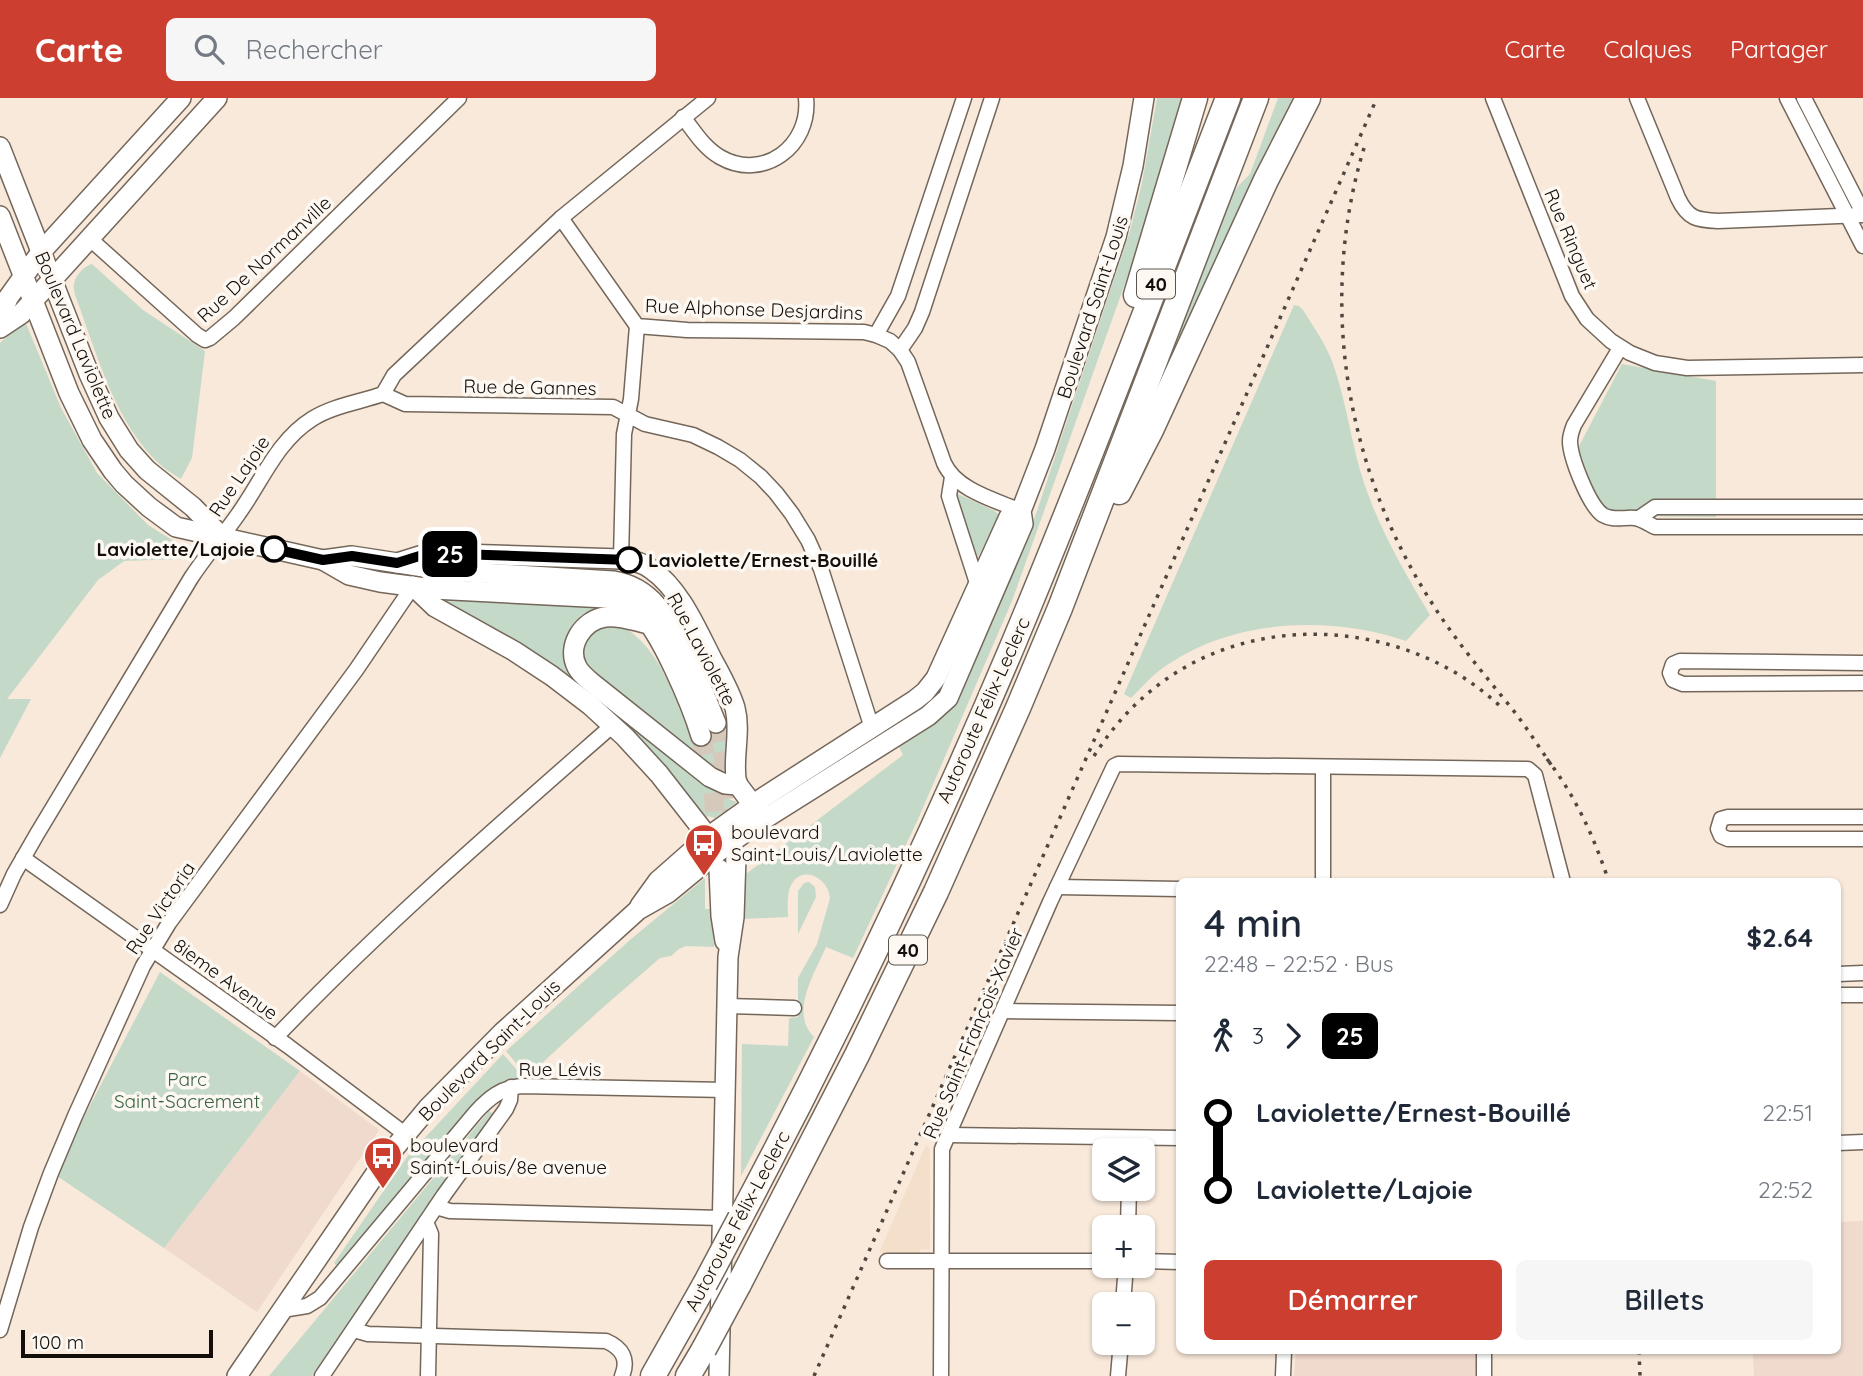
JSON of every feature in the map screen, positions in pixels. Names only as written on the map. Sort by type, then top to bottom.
[{"type":"highway","points":[[1084,469],[1195,98]]},
{"type":"highway","name":"Autoroute Félix-Leclerc","points":[[653,1376],[705,1284],[731,1218],[822,1058],[944,802],[1084,469],[1228,98]]},
{"type":"highway","name":"Autoroute Félix-Leclerc","points":[[688,1376],[848,1074],[936,892],[1007,734],[1060,608],[1256,98]]},
{"type":"highway","points":[[1060,608],[1151,430],[1266,180],[1308,98]]},
{"type":"street","points":[[0,319],[8,299],[41,252],[181,98]]},
{"type":"street","points":[[0,328],[21,314],[217,98]]},
{"type":"street","name":"Rue De Normanville","points":[[89,238],[205,340],[243,308],[459,98]]},
{"type":"street","points":[[383,394],[394,375],[561,218],[708,98]]},
{"type":"street","points":[[683,117],[706,146],[721,158],[740,164],[759,164],[777,158],[798,138],[806,120],[806,98]]},
{"type":"street","points":[[876,335],[898,296],[964,98]]},
{"type":"street","points":[[992,98],[922,312],[900,350],[911,369],[944,463],[952,477],[966,487],[1021,511]]},
{"type":"street","name":"Boulevard Saint-Louis","points":[[758,812],[928,716],[944,703],[951,692],[1023,524],[1021,511],[1048,440],[1116,237],[1133,166],[1144,98]]},
{"type":"street","name":"Rue Ringuet","points":[[1493,98],[1575,301],[1593,325],[1620,348],[1656,363],[1681,368],[1863,365]]},
{"type":"street","points":[[1637,98],[1678,198],[1684,210],[1691,216],[1701,220],[1718,221],[1863,214],[1804,98]]},
{"type":"street","points":[[1787,98],[1863,246]]},
{"type":"street","name":"Boulevard Laviolette","points":[[0,147],[89,374],[119,435],[147,470],[193,508],[222,537]]},
{"type":"street","name":"Boulevard Laviolette","points":[[0,216],[76,409],[92,440],[113,471],[149,507],[176,527],[222,537]]},
{"type":"street","name":"Rue Alphonse Desjardins","points":[[561,218],[637,326],[687,330],[858,332],[890,341],[900,350]]},
{"type":"street","points":[[621,559],[624,434],[631,399],[637,326]]},
{"type":"street","points":[[1620,348],[1574,425],[1570,442],[1572,455],[1588,497],[1599,512],[1614,519],[1639,518],[1654,508],[1863,506]]},
{"type":"street","name":"Rue de Gannes","points":[[383,394],[405,404],[611,407],[645,424],[693,435],[740,460],[761,477],[783,502],[808,540],[821,569],[872,728]]},
{"type":"street","name":"Rue Lajoie","points":[[0,905],[23,858],[191,578],[241,510],[281,447],[310,420],[329,410],[383,394]]},
{"type":"street","points":[[952,477],[949,496],[977,583]]},
{"type":"street","name":"Boulevard Saint-Louis","points":[[237,1376],[376,1172],[405,1134],[456,1078],[638,910],[668,893],[720,853],[758,812],[929,688],[1009,517],[1021,511]]},
{"type":"street","points":[[1639,518],[1655,527],[1863,527]]},
{"type":"street","name":"Rue Laviolette","points":[[222,537],[323,560],[349,575],[380,582],[611,598],[632,606],[649,624],[709,730],[696,675],[668,619],[652,600],[632,586],[613,581],[450,570],[352,556],[323,560]]},
{"type":"street","name":"Rue Laviolette","points":[[397,563],[429,553],[621,559],[646,565],[676,594],[715,665],[735,710],[735,769],[738,785]]},
{"type":"street","points":[[413,586],[435,607],[541,668],[613,725],[666,783],[720,853],[721,916],[728,957],[726,1090],[731,1218],[719,1376]]},
{"type":"street","name":"Rue Victoria","points":[[0,1330],[47,1181],[143,966],[169,923],[356,670],[413,586]]},
{"type":"street","points":[[649,624],[612,617],[591,622],[583,629],[575,645],[574,658],[579,670],[710,777],[725,784],[738,785],[758,812]]},
{"type":"street","points":[[1863,663],[1680,662],[1673,664],[1670,673],[1673,680],[1683,684],[1863,683]]},
{"type":"street","points":[[275,1038],[323,988],[451,869],[613,725]]},
{"type":"street","name":"Rue Saint-François-Xavier","points":[[941,1376],[942,1149],[1111,770],[1115,765],[1323,767]]},
{"type":"street","points":[[1323,878],[1323,767],[1532,771],[1562,878]]},
{"type":"street","points":[[1863,817],[1728,817],[1721,819],[1718,829],[1721,836],[1728,839],[1863,839]]},
{"type":"street","name":"8ieme Avenue","points":[[23,858],[405,1134]]},
{"type":"street","points":[[1058,887],[1176,889]]},
{"type":"street","points":[[1841,974],[1863,974]]},
{"type":"street","points":[[1841,995],[1863,995]]},
{"type":"street","points":[[727,1006],[794,1008]]},
{"type":"street","points":[[1003,1011],[1176,1013]]},
{"type":"street","points":[[322,1376],[506,1109],[511,1087]]},
{"type":"street","name":"Rue Lévis","points":[[282,1310],[307,1306],[320,1298],[476,1112],[501,1091],[511,1087],[726,1090]]},
{"type":"street","points":[[949,1135],[1092,1142]]},
{"type":"street","points":[[1155,1141],[1176,1138]]},
{"type":"street","points":[[1841,1143],[1863,1142]]},
{"type":"street","points":[[436,1207],[450,1211],[731,1218]]},
{"type":"street","points":[[426,1222],[430,1234],[428,1376]]},
{"type":"street","points":[[887,1261],[1092,1261]]},
{"type":"street","points":[[1155,1261],[1176,1262]]},
{"type":"street","points":[[354,1330],[364,1334],[600,1341],[615,1345],[622,1352],[625,1362],[622,1376]]},
{"type":"street","points":[[1283,1376],[1284,1354]]},
{"type":"street","points":[[1484,1354],[1484,1376]]},
{"type":"street","points":[[1118,1376],[1120,1355]]},
{"type":"shaded area","points":[[300,1071],[379,1130],[257,1312],[164,1248]]},
{"type":"shaded area","points":[[926,1145],[930,1149],[930,1250],[920,1249],[920,1253],[879,1253]]},
{"type":"shaded area","points":[[1863,1221],[1863,1376],[1754,1376],[1753,1354],[1841,1354],[1841,1222]]},
{"type":"shaded area","points":[[1296,1354],[1476,1354],[1475,1376],[1294,1376]]},
{"type":"green space","points":[[1157,98],[1188,98],[1165,171],[1012,601],[919,817],[853,958],[826,947],[806,992],[804,1004],[807,1027],[814,1037],[741,1176],[742,1044],[788,1046],[789,1018],[798,1017],[798,978],[817,944],[830,898],[829,891],[821,881],[816,877],[804,875],[793,882],[789,890],[788,917],[742,919],[745,873],[903,755],[898,745],[945,714],[957,700],[1037,511],[1130,231],[1142,183]]},
{"type":"green space","points":[[1278,98],[1301,98],[1186,340],[1178,336],[1234,192],[1250,174]]},
{"type":"green space","points":[[92,264],[143,310],[205,351],[192,458],[181,479],[163,467],[146,450],[132,431],[109,387],[74,290],[78,275]]},
{"type":"green space","points":[[1294,305],[1303,310],[1329,354],[1342,392],[1360,471],[1371,503],[1394,552],[1430,615],[1406,641],[1375,632],[1309,625],[1242,633],[1211,642],[1181,656],[1154,675],[1131,698],[1124,694]]},
{"type":"green space","points":[[25,321],[61,408],[97,473],[148,525],[190,551],[180,559],[124,561],[98,580],[7,699],[31,699],[0,758],[0,343]]},
{"type":"green space","points":[[1622,364],[1716,381],[1716,517],[1623,516],[1620,528],[1607,520],[1577,450]]},
{"type":"green space","points":[[958,494],[999,515],[977,559],[956,496]]},
{"type":"green space","points":[[444,597],[602,606],[602,609],[579,617],[570,634],[573,668],[579,684],[504,634],[443,602]]},
{"type":"green space","points":[[620,625],[634,635],[657,661],[674,694],[693,744],[716,723],[725,723],[726,753],[721,770],[718,771],[597,679],[582,659],[585,642],[592,632],[603,627]]},
{"type":"green space","points":[[602,703],[702,782],[737,802],[715,818],[707,818],[666,768]]},
{"type":"green space","points":[[705,878],[705,909],[712,909],[714,947],[686,946],[671,956],[660,958],[526,1075],[506,1051],[631,939]]},
{"type":"green space","points":[[809,882],[815,887],[816,897],[798,934],[798,891],[804,883]]},
{"type":"green space","name":"Parc Saint-Sacrement","points":[[160,972],[300,1071],[164,1248],[54,1174]]},
{"type":"green space","points":[[503,1054],[524,1078],[498,1084],[483,1094],[337,1266],[334,1263],[407,1157]]},
{"type":"green space","points":[[489,1111],[494,1114],[312,1376],[269,1376]]},
{"type":"tunnel","points":[[716,723],[729,784],[734,834]]},
{"type":"tunnel","points":[[701,736],[713,793],[718,846]]},
{"type":"railway","points":[[814,1376],[1377,98]]},
{"type":"railway","points":[[1364,148],[1350,206],[1343,264],[1342,322],[1348,381],[1360,438],[1377,494],[1401,548],[1439,614],[1552,766]]},
{"type":"railway","points":[[1094,756],[1113,729],[1136,704],[1174,674],[1228,648],[1268,638],[1310,634],[1352,637],[1393,646],[1432,660],[1468,681],[1501,707]]},
{"type":"railway","points":[[1547,759],[1583,818],[1608,878]]},
{"type":"railway","points":[[1639,1354],[1640,1376]]},
{"type":"bus line","name":"25","points":[[274,549],[323,560],[352,556],[397,563],[429,553],[629,560]]},
{"type":"place","name":"Laviolette/Lajoie","points":[[274,549]]},
{"type":"place","name":"Laviolette/Ernest-Bouillé","points":[[629,560]]},
{"type":"place","name":"boulevard Saint-Louis/Laviolette","points":[[704,877]]},
{"type":"place","name":"boulevard Saint-Louis/8e avenue","points":[[383,1190]]}]
